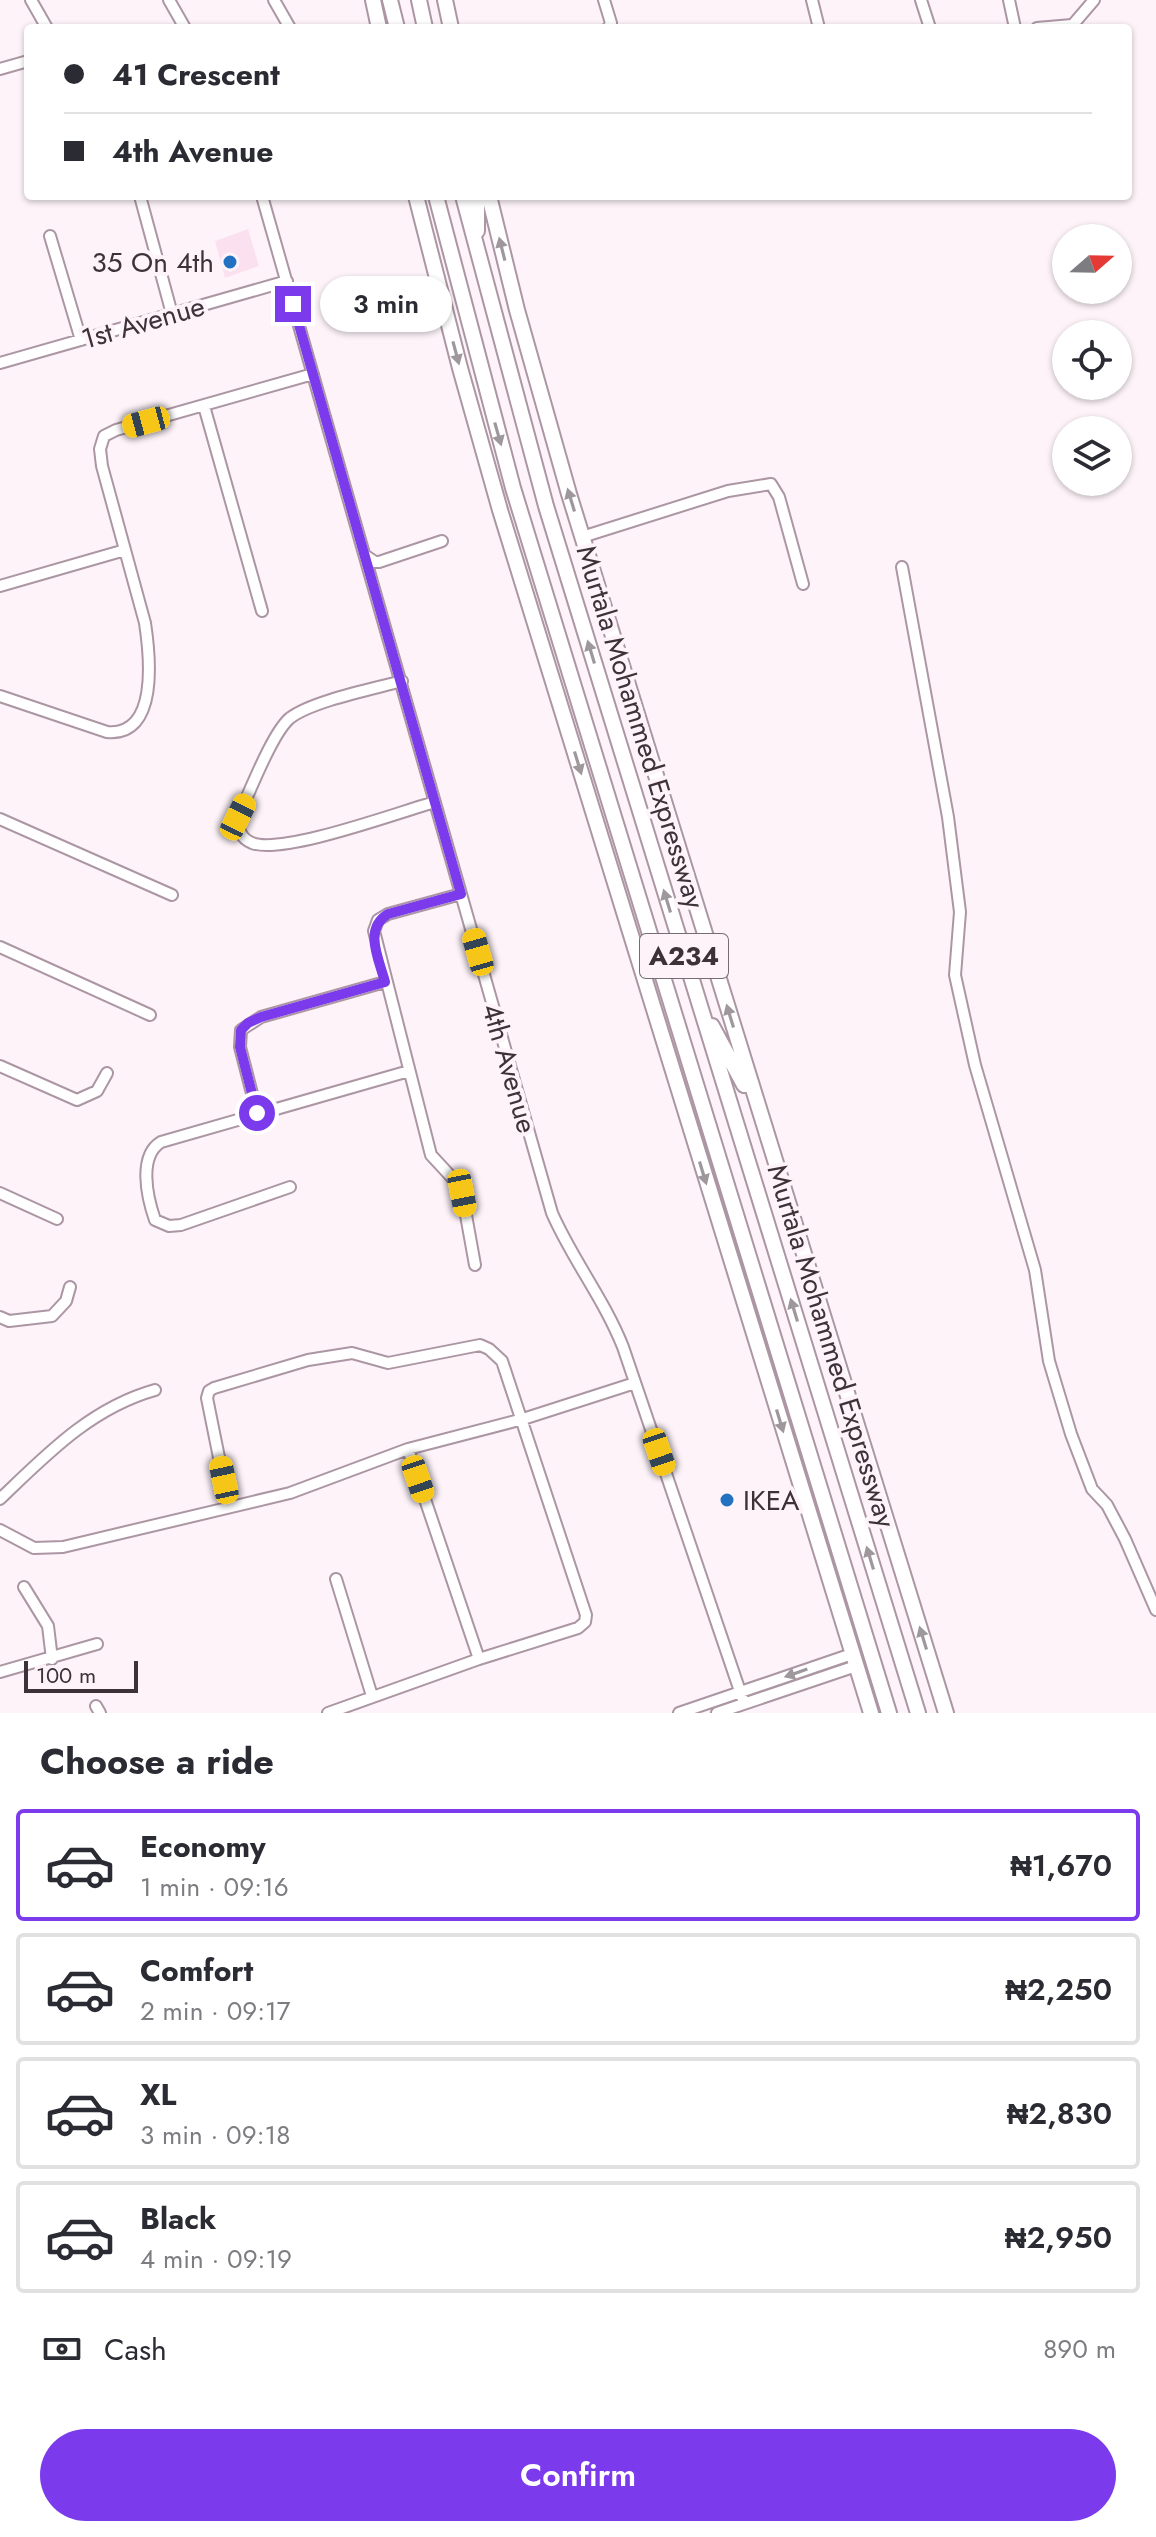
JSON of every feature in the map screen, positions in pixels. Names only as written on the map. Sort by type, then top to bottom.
[{"type":"highway","points":[[373,0],[378,24]]},
{"type":"highway","points":[[390,0],[396,24]]},
{"type":"highway","points":[[419,0],[424,24]]},
{"type":"highway","points":[[445,0],[450,24]]},
{"type":"highway","points":[[417,200],[500,510],[871,1713]]},
{"type":"highway","name":"Murtala Mohammed Expressway","points":[[437,200],[509,475],[889,1713]]},
{"type":"highway","name":"Murtala Mohammed Expressway","points":[[464,200],[546,506],[918,1713]]},
{"type":"highway","points":[[476,251],[477,200]]},
{"type":"highway","name":"Murtala Mohammed Expressway","points":[[490,200],[517,310],[582,537],[946,1713]]},
{"type":"highway","points":[[697,999],[760,1114]]},
{"type":"highway","points":[[672,1011],[689,1129]]},
{"type":"street","points":[[31,0],[45,24]]},
{"type":"street","points":[[169,0],[183,24]]},
{"type":"street","points":[[274,0],[288,24]]},
{"type":"street","points":[[604,0],[610,24]]},
{"type":"street","points":[[812,0],[818,24]]},
{"type":"street","points":[[921,0],[929,24]]},
{"type":"street","points":[[1009,0],[1014,24]]},
{"type":"street","points":[[1074,24],[1094,0]]},
{"type":"street","points":[[0,69],[24,62]]},
{"type":"street","points":[[141,200],[172,314]]},
{"type":"street","name":"4th Avenue","points":[[263,200],[552,1213],[565,1243],[613,1321],[744,1703]]},
{"type":"street","points":[[50,236],[81,340]]},
{"type":"street","name":"1st Avenue","points":[[0,363],[287,281]]},
{"type":"street","points":[[0,696],[107,732],[118,733],[133,726],[144,703],[149,676],[149,648],[102,466],[100,449],[104,436],[313,374]]},
{"type":"street","points":[[204,406],[262,611]]},
{"type":"street","points":[[582,537],[728,491],[771,484],[779,497],[803,584]]},
{"type":"street","points":[[366,556],[379,562],[442,541]]},
{"type":"street","points":[[0,586],[125,550]]},
{"type":"street","points":[[902,567],[948,817],[960,912],[955,975],[975,1065],[1035,1270],[1049,1361],[1071,1434],[1092,1489],[1107,1505],[1156,1610]]},
{"type":"street","points":[[402,681],[306,709],[288,719],[277,735],[238,817],[238,828],[243,837],[252,843],[279,845],[435,802]]},
{"type":"street","points":[[0,819],[172,895]]},
{"type":"street","points":[[461,894],[388,914],[378,920],[374,931],[375,945],[431,1155],[462,1193],[475,1265]]},
{"type":"street","points":[[0,947],[150,1015]]},
{"type":"street","points":[[257,1113],[240,1047],[241,1030],[261,1017],[385,982]]},
{"type":"street","points":[[0,1066],[77,1100],[97,1091],[107,1073]]},
{"type":"street","points":[[290,1187],[181,1225],[169,1226],[155,1220],[147,1158],[152,1147],[161,1142],[409,1071]]},
{"type":"street","points":[[0,1193],[57,1219]]},
{"type":"street","points":[[0,1317],[9,1321],[52,1316],[66,1301],[70,1287]]},
{"type":"street","points":[[229,1507],[207,1398],[214,1388],[308,1360],[352,1353],[388,1363],[480,1345],[502,1361],[586,1615],[585,1622],[578,1628],[479,1659],[328,1713]]},
{"type":"street","points":[[0,1530],[34,1548],[47,1549],[290,1493],[408,1449],[523,1419],[635,1383]]},
{"type":"street","points":[[0,1499],[73,1430],[104,1410],[155,1390]]},
{"type":"street","points":[[408,1449],[479,1659]]},
{"type":"street","points":[[336,1579],[372,1696]]},
{"type":"street","points":[[24,1587],[48,1626],[52,1659]]},
{"type":"street","points":[[0,1672],[97,1644]]},
{"type":"street","points":[[679,1713],[740,1691],[854,1660]]},
{"type":"street","points":[[717,1713],[854,1660]]},
{"type":"shaded area","name":"35 On 4th","points":[[248,229],[259,266],[225,278],[215,241]]},
{"type":"place","name":"35 On 4th","points":[[230,262]]},
{"type":"place","name":"IKEA","points":[[727,1500]]},
{"type":"route","points":[[257,1113],[240,1047],[241,1030],[261,1017],[385,982],[375,945],[374,931],[378,920],[388,914],[461,894],[293,304]]}]
